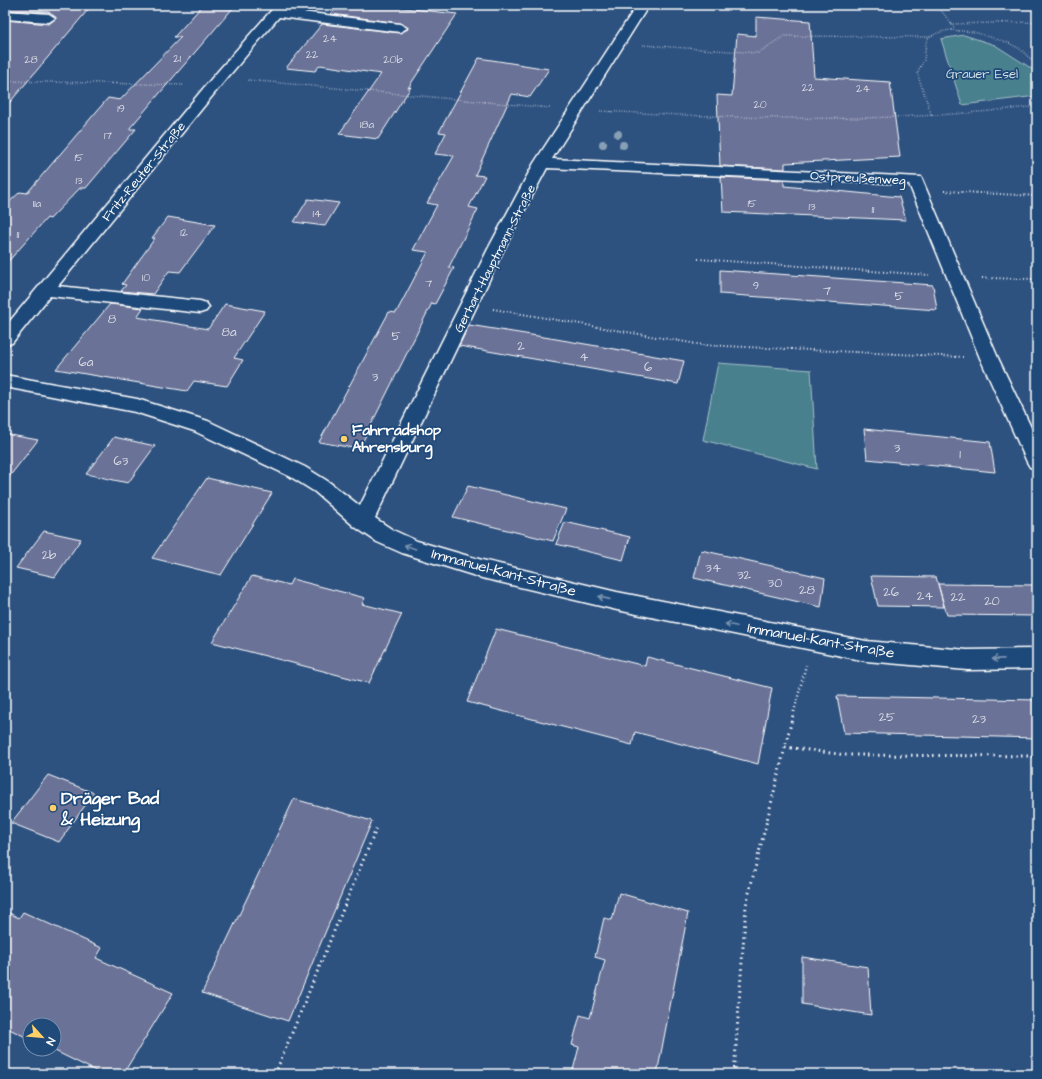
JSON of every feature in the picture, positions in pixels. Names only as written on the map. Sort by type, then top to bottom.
[{"type":"street","name":"Gerhart-Hauptmann-Straße","points":[[363,521],[496,249],[542,163],[643,5]]},
{"type":"street","points":[[279,9],[400,28]]},
{"type":"street","name":"Fritz-Reuter-Straße","points":[[5,339],[217,81],[279,9]]},
{"type":"street","points":[[5,15],[49,18]]},
{"type":"street","name":"Ostpreußenweg","points":[[542,163],[915,180],[989,358],[1037,462]]},
{"type":"street","points":[[46,290],[200,307]]},
{"type":"street","name":"Immanuel-Kant-Straße","points":[[5,381],[137,406],[201,426],[298,472],[322,487],[363,521],[385,536],[410,547],[482,569],[617,601],[866,651],[967,660],[1037,659]]},
{"type":"path","points":[[937,5],[955,29]]},
{"type":"path","points":[[951,24],[1037,22]]},
{"type":"path","points":[[619,43],[758,53],[784,36],[930,37],[955,29],[998,39],[1010,44],[1028,56],[1037,66]]},
{"type":"path","points":[[930,37],[926,41],[924,61],[918,68],[917,73],[932,116]]},
{"type":"path","points":[[5,81],[200,86],[217,81],[237,79],[577,110],[801,120],[932,116],[1037,106]]},
{"type":"path","points":[[920,189],[1037,196]]},
{"type":"path","points":[[698,259],[956,277],[1037,279]]},
{"type":"path","points":[[469,305],[703,345],[989,358]]},
{"type":"path","points":[[734,1074],[746,905],[811,641]]},
{"type":"path","points":[[785,747],[846,755],[1037,756]]},
{"type":"path","points":[[275,1074],[377,828]]},
{"type":"green space","name":"Grauer Esel","points":[[964,35],[995,45],[1037,72],[1037,96],[962,105],[941,39]]},
{"type":"green space","points":[[718,363],[811,370],[817,469],[703,440]]},
{"type":"building","points":[[5,5],[92,5],[5,108],[5,20],[49,24],[56,18],[49,12],[5,10]]},
{"type":"building","points":[[203,5],[233,8],[129,129],[136,129],[86,188],[80,188],[50,219],[47,218],[5,265],[5,206],[20,192],[27,193],[108,98],[120,100],[181,37],[174,37]]},
{"type":"building","points":[[339,5],[377,5],[457,14],[408,88],[411,87],[378,139],[339,134],[381,74],[320,65],[315,71],[286,68],[322,24],[400,33],[408,29],[400,23],[331,14]]},
{"type":"building","points":[[756,17],[810,21],[814,77],[890,82],[900,157],[785,163],[785,169],[720,166],[717,95],[732,96],[737,34],[756,36]]},
{"type":"building","points":[[479,58],[549,69],[530,97],[512,94],[475,175],[485,176],[469,207],[478,209],[449,267],[454,268],[435,304],[432,303],[359,449],[319,442],[389,312],[396,313],[428,252],[413,250],[437,205],[427,203],[454,156],[435,154],[446,133],[439,132]]},
{"type":"building","points":[[721,177],[784,180],[784,186],[899,197],[906,220],[723,212]]},
{"type":"building","points":[[308,199],[339,203],[325,226],[294,222]]},
{"type":"building","points":[[168,217],[215,225],[180,272],[169,271],[153,294],[121,291],[126,285],[122,284],[155,238],[152,238]]},
{"type":"building","points":[[720,270],[933,285],[937,310],[720,294]]},
{"type":"building","points":[[110,304],[143,308],[137,317],[208,329],[225,304],[265,311],[234,358],[243,360],[227,386],[194,381],[187,391],[56,369]]},
{"type":"building","points":[[469,325],[684,361],[678,384],[459,346]]},
{"type":"building","points":[[864,429],[990,442],[995,472],[867,459]]},
{"type":"building","points":[[5,434],[38,440],[5,482]]},
{"type":"building","points":[[114,437],[155,446],[128,483],[86,474]]},
{"type":"building","points":[[207,478],[272,493],[221,575],[152,558]]},
{"type":"building","points":[[468,486],[566,509],[553,541],[453,517]]},
{"type":"building","points":[[565,522],[630,537],[623,560],[556,544]]},
{"type":"building","points":[[44,531],[81,539],[55,577],[16,568]]},
{"type":"building","points":[[701,550],[825,578],[821,607],[694,578]]},
{"type":"building","points":[[252,576],[289,585],[292,579],[365,598],[362,604],[402,614],[369,683],[212,642]]},
{"type":"building","points":[[871,576],[936,577],[944,607],[878,606]]},
{"type":"building","points":[[938,584],[1037,585],[1037,616],[947,615]]},
{"type":"building","points":[[496,629],[645,666],[647,657],[772,688],[758,764],[635,732],[632,745],[467,702]]},
{"type":"building","points":[[837,696],[1037,700],[1037,738],[844,733]]},
{"type":"building","name":"Dräger Bad & Heizung","points":[[48,775],[94,793],[59,842],[11,823]]},
{"type":"building","points":[[294,799],[372,821],[288,1021],[202,993]]},
{"type":"building","points":[[619,893],[688,913],[657,1074],[572,1074],[579,1047],[572,1045],[580,1015],[590,1018],[605,960],[595,957],[604,918],[612,920]]},
{"type":"building","points":[[5,911],[19,918],[23,912],[102,948],[96,958],[173,993],[123,1074],[102,1074],[62,1054],[62,1017],[22,1017],[22,1035],[5,1027]]},
{"type":"building","points":[[802,957],[868,967],[871,1015],[802,1004]]},
{"type":"place","name":"Fahrradshop Ahrensburg","points":[[344,439]]},
{"type":"place","name":"Dräger Bad & Heizung","points":[[53,808]]}]
